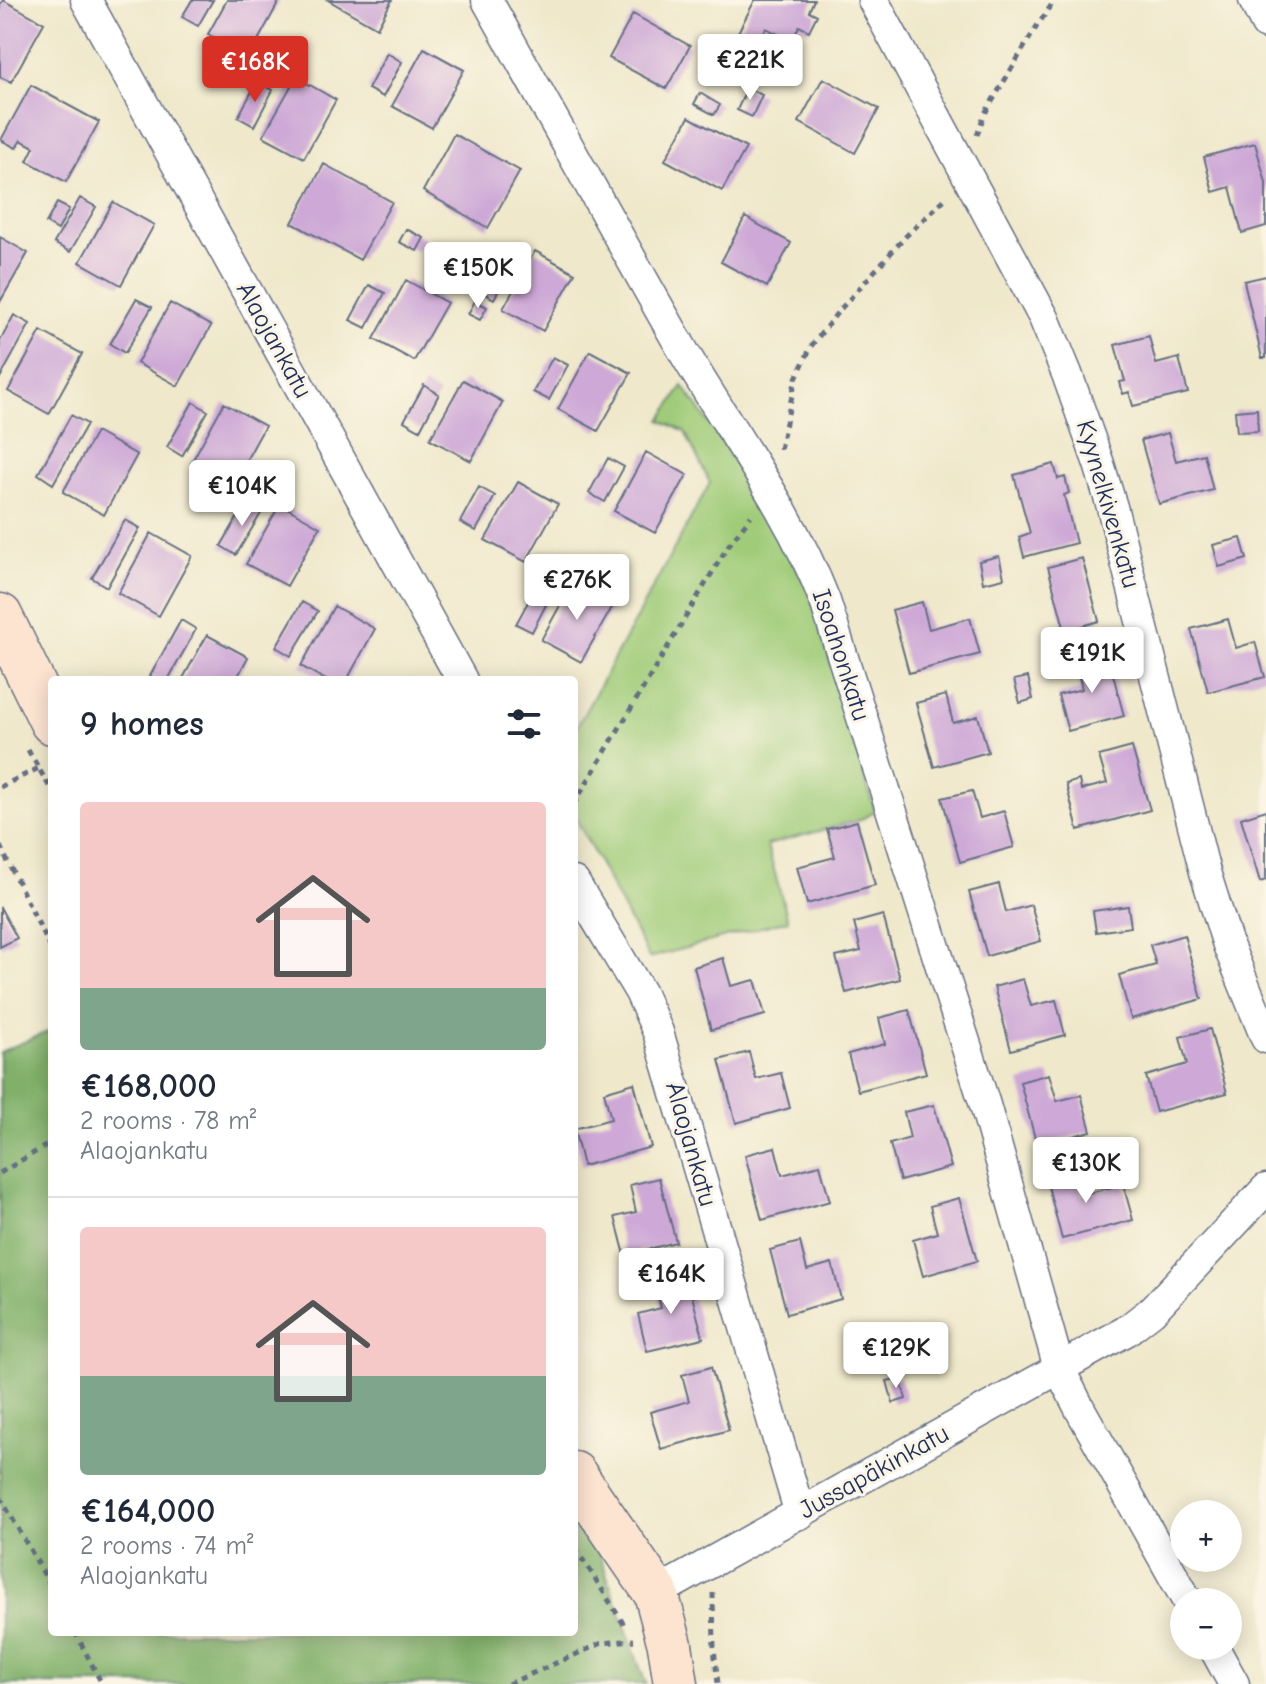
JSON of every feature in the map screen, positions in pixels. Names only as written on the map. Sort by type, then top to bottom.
[{"type":"street","name":"Alaojankatu","points":[[86,0],[460,676]]},
{"type":"street","name":"Isoahonkatu","points":[[487,0],[687,357],[770,490],[810,564],[825,601],[985,1105],[1059,1368],[1180,1588]]},
{"type":"street","name":"Kyynelkivenkatu","points":[[873,0],[1044,318],[1099,464],[1205,872],[1224,934],[1266,1038]]},
{"type":"street","points":[[1254,0],[1266,24]]},
{"type":"street","points":[[0,616],[48,714]]},
{"type":"street","name":"Alaojankatu","points":[[578,889],[640,992],[658,1032],[800,1514]]},
{"type":"street","name":"Jussapäkinkatu","points":[[656,1593],[1126,1331],[1152,1311],[1266,1189]]},
{"type":"street","points":[[578,1480],[656,1593],[660,1656]]},
{"type":"street","points":[[1221,1660],[1234,1684]]},
{"type":"path","points":[[578,797],[728,546],[770,490],[796,378],[812,345],[906,236],[951,193],[965,170],[984,115],[1055,0]]},
{"type":"path","points":[[0,787],[39,768]]},
{"type":"path","points":[[0,846],[48,943]]},
{"type":"path","points":[[0,1173],[48,1144]]},
{"type":"path","points":[[0,1497],[48,1581]]},
{"type":"path","points":[[578,1554],[660,1656]]},
{"type":"path","points":[[705,1567],[713,1589],[718,1684]]},
{"type":"path","points":[[77,1636],[102,1684]]},
{"type":"path","points":[[508,1684],[602,1643],[660,1656],[714,1648]]},
{"type":"green space","points":[[683,386],[756,489],[810,593],[875,812],[857,821],[767,845],[788,920],[649,958],[578,823],[578,725],[710,483],[685,432],[661,420]]},
{"type":"green space","points":[[48,1032],[48,1636],[578,1636],[578,1527],[597,1548],[646,1684],[0,1684],[0,1052]]},
{"type":"building","points":[[3,0],[44,23],[11,82],[0,77],[0,5]]},
{"type":"building","points":[[192,0],[213,0],[198,26],[182,17]]},
{"type":"building","points":[[227,0],[280,0],[249,57],[208,34]]},
{"type":"building","points":[[328,0],[392,0],[377,28]]},
{"type":"building","points":[[755,0],[814,0],[809,11],[817,15],[809,31],[799,26],[792,41],[766,28],[756,48],[735,38]]},
{"type":"building","points":[[633,14],[690,46],[666,89],[609,58]]},
{"type":"building","points":[[424,48],[464,70],[432,128],[392,106]]},
{"type":"building","points":[[387,53],[402,62],[383,97],[368,89]]},
{"type":"building","points":[[296,77],[336,100],[304,158],[263,136]]},
{"type":"building","points":[[823,78],[879,109],[855,153],[799,122]]},
{"type":"building","points":[[257,82],[273,90],[254,126],[238,117]]},
{"type":"building","points":[[31,85],[99,122],[66,182],[27,161],[34,147],[21,140],[16,148],[1,140]]},
{"type":"building","points":[[747,88],[762,95],[752,117],[737,110]]},
{"type":"building","points":[[700,93],[720,105],[714,115],[694,104]]},
{"type":"building","points":[[689,117],[746,148],[722,191],[665,160]]},
{"type":"building","points":[[454,134],[520,171],[488,228],[423,191]]},
{"type":"building","points":[[1255,143],[1266,183],[1266,226],[1242,233],[1230,187],[1213,192],[1204,157]]},
{"type":"building","points":[[324,164],[392,202],[360,260],[292,223]]},
{"type":"building","points":[[80,198],[96,207],[70,252],[54,243]]},
{"type":"building","points":[[113,202],[154,225],[121,285],[80,262]]},
{"type":"building","points":[[57,203],[69,209],[58,230],[46,223]]},
{"type":"building","points":[[745,217],[791,243],[767,287],[721,262]]},
{"type":"building","points":[[406,229],[424,238],[417,251],[399,242]]},
{"type":"building","points":[[0,237],[28,253],[0,302]]},
{"type":"building","points":[[535,251],[575,273],[543,331],[503,309]]},
{"type":"building","points":[[498,255],[513,264],[494,299],[479,291]]},
{"type":"building","points":[[1266,276],[1266,358],[1262,358],[1244,281]]},
{"type":"building","points":[[406,280],[447,303],[414,361],[374,339]]},
{"type":"building","points":[[369,285],[385,293],[366,328],[350,320]]},
{"type":"building","points":[[136,299],[152,307],[125,353],[110,344]]},
{"type":"building","points":[[475,301],[487,307],[480,320],[468,314]]},
{"type":"building","points":[[170,303],[211,326],[178,386],[137,363]]},
{"type":"building","points":[[14,315],[30,324],[0,378],[0,341]]},
{"type":"building","points":[[41,331],[82,354],[49,414],[8,391]]},
{"type":"building","points":[[1149,336],[1156,364],[1179,358],[1188,393],[1133,406],[1129,392],[1123,394],[1120,382],[1125,381],[1115,345]]},
{"type":"building","points":[[590,351],[631,373],[598,431],[558,409]]},
{"type":"building","points":[[553,357],[568,365],[549,400],[533,392]]},
{"type":"building","points":[[463,380],[503,402],[471,461],[430,439]]},
{"type":"building","points":[[424,385],[439,394],[420,430],[404,421]]},
{"type":"building","points":[[193,402],[208,411],[182,456],[167,447]]},
{"type":"building","points":[[224,403],[265,426],[232,486],[191,463]]},
{"type":"building","points":[[1257,409],[1258,431],[1237,432],[1235,411]]},
{"type":"building","points":[[71,415],[87,424],[53,484],[38,474]]},
{"type":"building","points":[[96,432],[137,455],[104,515],[63,492]]},
{"type":"building","points":[[1168,433],[1176,461],[1204,454],[1213,490],[1159,504],[1141,440]]},
{"type":"building","points":[[646,452],[687,475],[655,533],[614,511]]},
{"type":"building","points":[[608,458],[624,467],[605,502],[589,493]]},
{"type":"building","points":[[1054,464],[1058,479],[1065,477],[1069,493],[1064,495],[1076,543],[1024,557],[1019,537],[1030,533],[1014,475]]},
{"type":"building","points":[[518,482],[558,504],[526,562],[485,540]]},
{"type":"building","points":[[479,487],[495,496],[476,531],[460,522]]},
{"type":"building","points":[[247,501],[263,510],[236,555],[221,546]]},
{"type":"building","points":[[280,504],[320,527],[287,586],[246,564]]},
{"type":"building","points":[[125,520],[140,528],[107,587],[92,578]]},
{"type":"building","points":[[151,533],[192,556],[159,616],[118,593]]},
{"type":"building","points":[[1241,538],[1247,559],[1219,567],[1213,545]]},
{"type":"building","points":[[999,556],[1004,578],[983,583],[979,561]]},
{"type":"building","points":[[1082,558],[1099,621],[1065,631],[1048,567]]},
{"type":"building","points":[[573,582],[614,604],[581,662],[541,640]]},
{"type":"building","points":[[535,589],[550,597],[532,632],[516,624]]},
{"type":"building","points":[[302,602],[318,611],[291,656],[276,647]]},
{"type":"building","points":[[922,602],[929,629],[970,618],[980,654],[909,673],[892,610]]},
{"type":"building","points":[[334,606],[375,629],[349,676],[319,676],[301,666]]},
{"type":"building","points":[[1228,619],[1236,648],[1255,642],[1265,677],[1208,692],[1191,629]]},
{"type":"building","points":[[181,620],[196,629],[170,676],[150,676]]},
{"type":"building","points":[[207,635],[248,657],[238,676],[184,676]]},
{"type":"building","points":[[1107,652],[1124,716],[1068,731],[1058,695],[1082,689],[1075,661]]},
{"type":"building","points":[[1028,677],[1033,699],[1020,703],[1014,680]]},
{"type":"building","points":[[946,695],[953,723],[978,716],[988,752],[934,767],[916,703]]},
{"type":"building","points":[[1132,747],[1150,810],[1078,830],[1066,784],[1079,780],[1081,790],[1107,783],[1099,756]]},
{"type":"building","points":[[972,791],[980,818],[1004,811],[1014,847],[960,862],[942,798]]},
{"type":"building","points":[[1266,810],[1266,880],[1260,882],[1241,818]]},
{"type":"building","points":[[857,821],[875,885],[807,904],[797,867],[835,857],[827,829]]},
{"type":"building","points":[[999,884],[1006,912],[1031,905],[1041,941],[987,956],[969,892]]},
{"type":"building","points":[[1128,906],[1131,927],[1096,932],[1093,911]]},
{"type":"building","points":[[0,907],[17,938],[0,947]]},
{"type":"building","points":[[883,915],[900,979],[846,993],[836,957],[861,951],[854,923]]},
{"type":"building","points":[[1184,935],[1202,999],[1131,1019],[1119,975],[1156,965],[1150,945]]},
{"type":"building","points":[[723,958],[731,986],[755,980],[765,1015],[711,1030],[694,967]]},
{"type":"building","points":[[1023,979],[1031,1006],[1056,1000],[1065,1035],[1011,1050],[994,987]]},
{"type":"building","points":[[909,1010],[926,1073],[858,1091],[848,1054],[885,1044],[879,1018]]},
{"type":"building","points":[[1210,1029],[1227,1093],[1156,1112],[1146,1076],[1187,1064],[1180,1037]]},
{"type":"building","points":[[749,1052],[756,1079],[781,1073],[790,1108],[736,1123],[719,1060]]},
{"type":"building","points":[[1049,1074],[1057,1101],[1081,1095],[1091,1131],[1037,1146],[1020,1082]]},
{"type":"building","points":[[634,1083],[651,1147],[583,1166],[578,1128],[611,1119],[604,1092]]},
{"type":"building","points":[[934,1105],[951,1167],[900,1181],[890,1144],[910,1138],[904,1112]]},
{"type":"building","points":[[775,1147],[782,1175],[820,1165],[830,1201],[762,1220],[745,1155]]},
{"type":"building","points":[[1074,1167],[1082,1195],[1123,1184],[1133,1220],[1062,1239],[1045,1175]]},
{"type":"building","points":[[659,1178],[676,1242],[625,1255],[615,1217],[636,1212],[630,1185]]},
{"type":"building","points":[[959,1198],[977,1261],[923,1276],[913,1240],[937,1233],[930,1206]]},
{"type":"building","points":[[800,1242],[807,1270],[832,1263],[841,1299],[787,1314],[770,1250]]},
{"type":"building","points":[[686,1273],[703,1338],[647,1351],[638,1314],[661,1308],[654,1282]]},
{"type":"building","points":[[711,1367],[729,1430],[661,1449],[650,1412],[689,1401],[682,1375]]},
{"type":"building","points":[[900,1378],[906,1399],[893,1403],[887,1381]]}]
